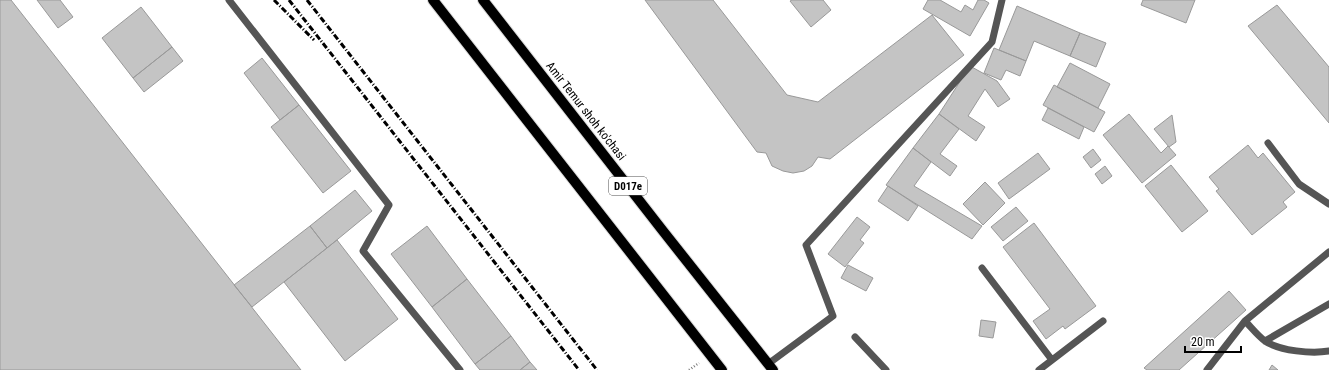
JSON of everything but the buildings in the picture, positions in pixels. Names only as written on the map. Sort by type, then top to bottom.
[{"type":"main road","points":[[433,0],[722,370]]},
{"type":"main road","name":"Amir Temur shoh ko'chasi","points":[[483,0],[658,225],[771,367]]},
{"type":"lane","points":[[229,0],[389,205],[364,251],[460,370]]},
{"type":"lane","points":[[771,367],[833,316],[806,245],[992,42],[1002,0]]},
{"type":"lane","points":[[1268,143],[1299,184],[1329,204]]},
{"type":"lane","points":[[1207,370],[1245,321],[1329,252]]},
{"type":"lane","points":[[982,268],[1052,360]]},
{"type":"lane","points":[[1265,341],[1329,304]]},
{"type":"lane","points":[[1039,370],[1103,321]]},
{"type":"lane","points":[[1245,321],[1265,341],[1279,347],[1301,352],[1319,353],[1329,351]]},
{"type":"lane","points":[[855,337],[886,370]]},
{"type":"railway","points":[[274,0],[314,40]]},
{"type":"railway","points":[[289,0],[579,370]]},
{"type":"railway","points":[[307,0],[597,370]]}]
